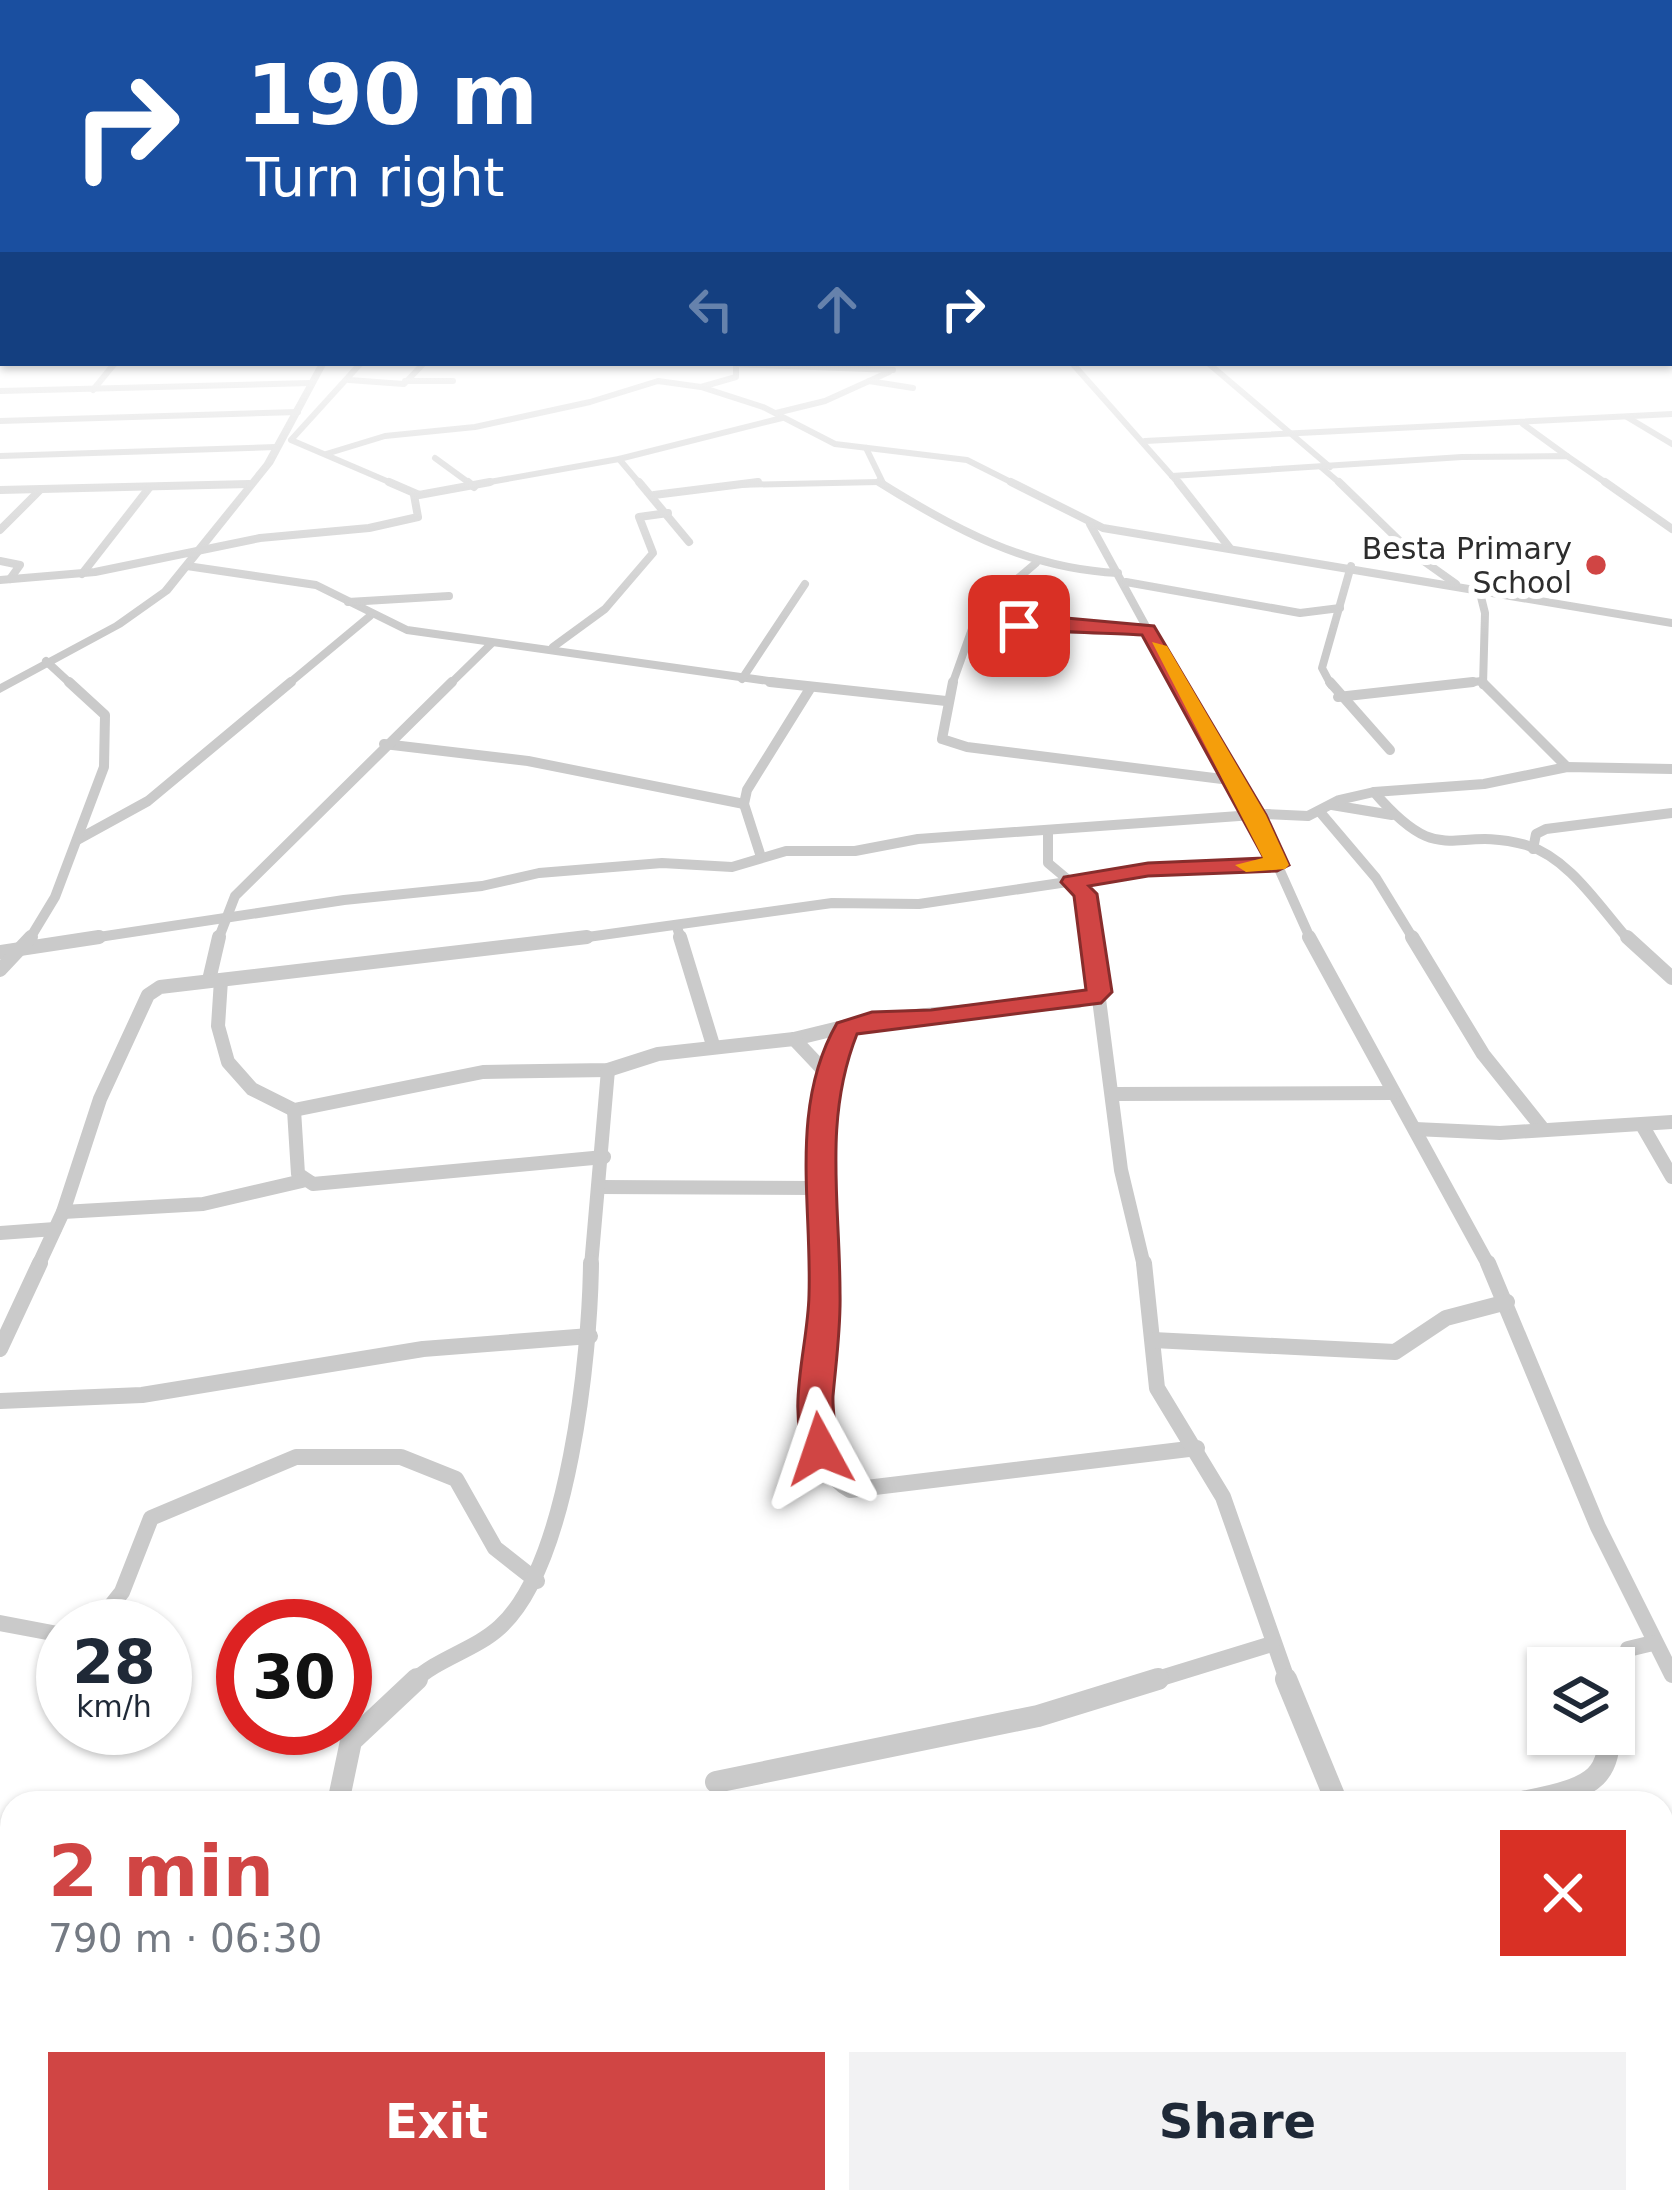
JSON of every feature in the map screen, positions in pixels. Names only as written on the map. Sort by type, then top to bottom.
[{"type":"street","points":[[0,689],[118,625],[166,591],[287,430]]},
{"type":"street","points":[[301,430],[292,440],[414,495],[620,460],[728,430]]},
{"type":"street","points":[[324,455],[385,436],[443,430]]},
{"type":"street","points":[[806,430],[826,441],[967,460],[1090,524],[1116,530],[1672,623]]},
{"type":"street","points":[[1134,430],[1229,547]]},
{"type":"street","points":[[1291,430],[1412,552],[1456,584]]},
{"type":"street","points":[[1145,442],[1381,430]]},
{"type":"street","points":[[1531,430],[1672,529]]},
{"type":"street","points":[[0,456],[276,447]]},
{"type":"street","points":[[866,448],[879,482]]},
{"type":"street","points":[[1172,476],[1567,456]]},
{"type":"street","points":[[435,458],[473,488]]},
{"type":"street","points":[[620,460],[654,494],[689,542]]},
{"type":"street","points":[[654,494],[768,481],[879,482],[1036,563],[1336,621]]},
{"type":"street","points":[[0,490],[249,484]]},
{"type":"street","points":[[82,574],[107,547],[109,531],[149,488]]},
{"type":"street","points":[[0,530],[40,490]]},
{"type":"street","points":[[5,580],[82,574],[277,535],[369,528],[418,517],[414,495]]},
{"type":"street","points":[[546,650],[566,641],[605,609],[650,558],[655,547],[639,517],[668,513]]},
{"type":"street","points":[[1655,517],[1672,517]]},
{"type":"street","points":[[1090,524],[1230,780],[1255,815],[1316,952],[1507,1302],[1598,1528],[1672,1676]]},
{"type":"street","points":[[1099,538],[1116,530]]},
{"type":"street","points":[[0,561],[20,565],[5,580]]},
{"type":"street","points":[[1036,563],[978,613],[946,701],[941,734],[947,742],[1230,780]]},
{"type":"street","points":[[187,566],[299,581],[398,628],[742,679],[946,701]]},
{"type":"street","points":[[1351,566],[1322,668],[1338,698],[1390,750]]},
{"type":"street","points":[[742,679],[805,584]]},
{"type":"street","points":[[1479,589],[1487,621],[1482,681],[1567,767]]},
{"type":"street","points":[[348,602],[449,596]]},
{"type":"street","points":[[1306,614],[1340,608]]},
{"type":"street","points":[[77,840],[151,798],[370,616]]},
{"type":"street","points":[[973,625],[1007,628],[1055,622],[1148,630]]},
{"type":"street","points":[[491,644],[256,873],[223,919],[215,980],[218,1045],[229,1067],[273,1102],[294,1110],[483,1072],[608,1070],[658,1054],[794,1039],[872,1020],[1101,1000]]},
{"type":"street","points":[[0,970],[25,948],[55,904],[82,815],[105,777],[110,738],[105,715],[46,662]]},
{"type":"street","points":[[1338,698],[1482,681]]},
{"type":"street","points":[[761,857],[744,804],[756,774],[811,687]]},
{"type":"street","points":[[804,700],[840,691]]},
{"type":"street","points":[[384,744],[528,761],[744,804]]},
{"type":"street","points":[[0,952],[482,886],[539,873],[662,863],[732,867],[761,857],[1255,815],[1300,817],[1374,792],[1484,784],[1567,767],[1669,767]]},
{"type":"street","points":[[1374,792],[1429,841],[1445,846],[1533,849],[1550,858],[1672,978]]},
{"type":"street","points":[[1326,808],[1395,815]]},
{"type":"street","points":[[1326,808],[1376,878],[1483,1054],[1543,1129]]},
{"type":"street","points":[[1533,849],[1536,835],[1546,829],[1672,813]]},
{"type":"street","points":[[1048,832],[1048,863],[1085,894],[1115,1094],[1121,1170],[1143,1256],[1154,1376],[1163,1405],[1197,1448],[1222,1497],[1272,1644],[1332,1791]]},
{"type":"street","points":[[0,1349],[63,1213],[100,1100],[148,995],[166,985],[677,927],[832,903],[919,904],[1148,870],[1277,865]]},
{"type":"street","points":[[677,927],[713,1045]]},
{"type":"street","points":[[846,1029],[828,1075],[818,1189],[825,1295],[814,1425],[827,1469],[841,1487],[861,1492],[1197,1448]]},
{"type":"street","points":[[794,1039],[828,1075]]},
{"type":"street","points":[[341,1791],[351,1741],[424,1672],[499,1628],[537,1581],[570,1453],[590,1336],[608,1070]]},
{"type":"street","points":[[1115,1094],[1393,1093]]},
{"type":"street","points":[[294,1110],[293,1150],[302,1180]]},
{"type":"street","points":[[1415,1130],[1672,1122]]},
{"type":"street","points":[[1642,1125],[1672,1177]]},
{"type":"street","points":[[63,1213],[203,1204],[302,1180],[399,1178],[442,1169],[518,1170],[604,1157]]},
{"type":"street","points":[[598,1187],[818,1189]]},
{"type":"street","points":[[0,1233],[55,1229]]},
{"type":"street","points":[[1153,1340],[1395,1352],[1446,1318],[1507,1302]]},
{"type":"street","points":[[0,1401],[142,1395],[423,1349],[590,1336]]},
{"type":"street","points":[[114,1599],[151,1518],[296,1457],[400,1457],[456,1479],[495,1548],[537,1581]]},
{"type":"street","points":[[0,1623],[36,1630]]},
{"type":"street","points":[[1577,1791],[1596,1778],[1616,1735],[1622,1659],[1628,1649],[1652,1643]]},
{"type":"street","points":[[716,1783],[1038,1716],[1272,1644]]},
{"type":"slow traffic","points":[[1158,646],[1230,780],[1255,815],[1277,865],[1246,865]]},
{"type":"place","name":"Besta Primary School","points":[[1596,565]]},
{"type":"route","points":[[820,1449],[814,1425],[825,1295],[819,1139],[828,1075],[846,1029],[872,1020],[931,1019],[1092,997],[1100,992],[1085,894],[1072,882],[1148,870],[1277,865],[1255,815],[1230,780],[1148,630],[1055,622],[1019,626]]}]
